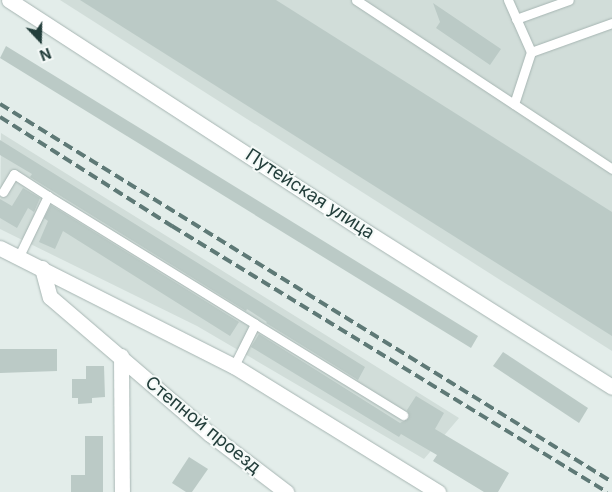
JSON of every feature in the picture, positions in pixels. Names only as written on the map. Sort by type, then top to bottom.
[{"type":"main road","name":"Путейская улица","points":[[9,0],[359,227],[612,387]]},
{"type":"main road","points":[[0,248],[234,366],[438,492]]},
{"type":"main road","name":"Степной проезд","points":[[42,268],[50,297],[210,434],[286,492]]},
{"type":"main road","points":[[121,356],[122,492]]},
{"type":"lane","points":[[356,0],[612,169]]},
{"type":"lane","points":[[508,0],[530,52],[514,104]]},
{"type":"lane","points":[[516,19],[569,0]]},
{"type":"lane","points":[[530,52],[612,23]]},
{"type":"lane","points":[[3,192],[14,174],[403,415]]},
{"type":"lane","points":[[19,256],[48,196]]},
{"type":"lane","points":[[234,366],[255,324]]},
{"type":"shaded area","points":[[60,0],[612,0],[612,351]]},
{"type":"shaded area","points":[[1,133],[459,418],[424,459],[197,326],[0,229]]},
{"type":"building","points":[[80,0],[276,0],[612,212],[612,336]]},
{"type":"building","points":[[433,3],[501,49],[490,65],[436,28],[440,22]]},
{"type":"building","points":[[6,46],[478,336],[471,348],[0,58]]},
{"type":"building","points":[[0,140],[365,367],[358,380],[266,323],[247,309],[246,311],[30,177],[32,174],[0,155]]},
{"type":"building","points":[[23,188],[40,198],[34,212],[28,208],[17,228],[0,218],[0,199],[12,206]]},
{"type":"building","points":[[51,205],[239,322],[230,336],[63,231],[55,249],[39,242],[48,221],[44,218]]},
{"type":"building","points":[[259,334],[400,423],[409,418],[407,410],[416,396],[444,413],[435,429],[509,473],[498,492],[484,492],[433,461],[437,455],[401,434],[399,437],[251,347]]},
{"type":"building","points":[[0,349],[57,349],[57,371],[0,373]]},
{"type":"building","points":[[503,352],[588,408],[579,423],[493,366]]},
{"type":"building","points":[[86,366],[104,366],[105,397],[92,398],[92,403],[78,404],[78,398],[72,398],[72,379],[86,379]]},
{"type":"building","points":[[85,436],[103,436],[103,492],[71,492],[71,475],[85,475]]},
{"type":"building","points":[[189,457],[208,469],[192,492],[186,492],[172,483]]},
{"type":"railway","points":[[0,104],[612,482]]},
{"type":"railway","points":[[0,117],[172,226],[607,492]]}]
